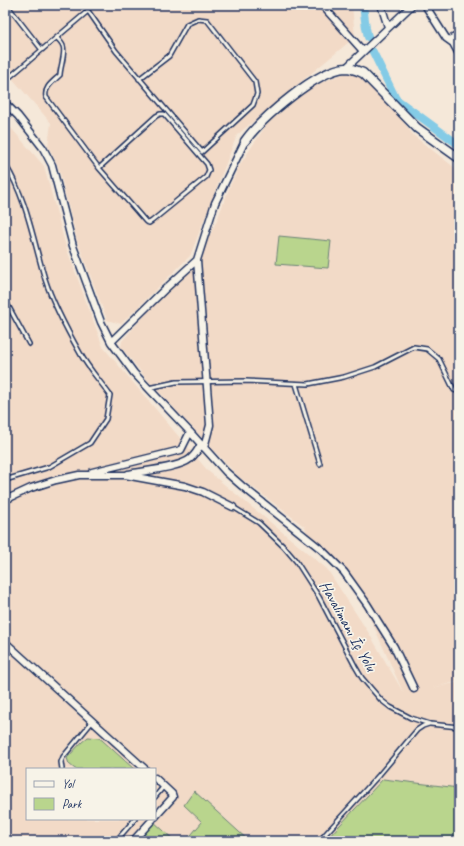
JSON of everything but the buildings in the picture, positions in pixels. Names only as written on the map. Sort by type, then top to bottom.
[{"type":"street","points":[[322,5],[363,51]]},
{"type":"street","points":[[381,5],[388,27]]},
{"type":"street","points":[[79,476],[125,475],[174,465],[189,460],[202,446],[210,426],[197,260],[216,203],[245,141],[266,118],[310,84],[327,74],[346,68],[412,5]]},
{"type":"street","points":[[425,5],[446,38],[453,43],[459,54]]},
{"type":"street","points":[[449,40],[459,35]]},
{"type":"street","points":[[346,68],[363,73],[417,128],[459,158]]},
{"type":"street","points":[[5,103],[18,116],[43,148],[52,165],[73,246],[101,322],[111,342],[134,373],[226,472],[322,550],[344,572],[367,604],[394,647],[414,689]]},
{"type":"street","points":[[111,342],[197,260]]},
{"type":"street","points":[[5,500],[31,488],[56,480],[79,476],[181,450],[190,432]]},
{"type":"street","points":[[125,475],[185,486],[203,492],[233,507]]},
{"type":"street","points":[[6,645],[144,768]]},
{"type":"street","points":[[156,779],[172,794],[173,797],[156,816]]},
{"type":"street","points":[[133,841],[152,820]]},
{"type":"lane","points":[[7,5],[42,50]]},
{"type":"lane","points":[[84,5],[116,51],[139,79],[202,152],[253,105],[257,94],[255,82],[207,20],[198,19],[187,24],[169,56],[139,79]]},
{"type":"lane","points":[[5,81],[88,11]]},
{"type":"lane","points":[[57,38],[64,46],[64,56],[60,66],[60,75],[47,87],[45,93],[46,97],[99,168],[146,222],[149,223],[206,176],[209,170],[207,164],[164,114],[156,116],[99,168]]},
{"type":"lane","points":[[5,164],[14,178],[22,196],[45,280],[58,310],[80,354],[110,395],[106,419],[90,443],[49,467],[5,480]]},
{"type":"lane","points":[[5,300],[29,344]]},
{"type":"lane","points":[[148,388],[176,382],[246,381],[308,384],[344,377],[375,367],[414,347],[427,349],[439,359],[454,390],[459,392]]},
{"type":"lane","points":[[296,384],[320,464]]},
{"type":"lane","name":"Havalimanı İç Yolu","points":[[233,507],[259,523],[296,561],[320,597],[362,678],[381,700],[390,708],[400,713],[430,724],[459,727]]},
{"type":"lane","points":[[62,768],[61,762],[63,757],[93,721]]},
{"type":"lane","points":[[319,841],[379,775],[417,730],[430,724]]},
{"type":"lane","points":[[156,796],[164,786]]},
{"type":"lane","points":[[116,841],[134,820]]},
{"type":"shaded area","points":[[5,5],[352,5],[355,37],[237,135],[190,256],[121,324],[107,320],[77,240],[58,165],[48,146],[51,123],[5,70]]},
{"type":"shaded area","points":[[345,73],[366,79],[392,107],[414,136],[459,171],[459,681],[432,688],[459,682],[459,841],[5,841],[5,121],[44,166],[66,247],[103,347],[208,471],[327,569],[370,635],[403,692],[371,620],[351,587],[329,560],[310,544],[305,527],[238,476],[146,378],[121,347],[122,341],[203,250],[241,163],[267,124],[301,95],[320,83]]},
{"type":"green space","points":[[279,236],[331,241],[328,268],[276,264]]},
{"type":"green space","points":[[88,737],[99,738],[133,768],[74,768],[69,764],[67,758]]},
{"type":"green space","points":[[383,779],[459,788],[459,841],[325,841]]},
{"type":"green space","points":[[194,791],[249,841],[186,841],[202,822],[184,805]]},
{"type":"green space","points":[[153,821],[175,841],[136,841]]},
{"type":"waterway","points":[[363,5],[368,37]]},
{"type":"waterway","points":[[373,52],[396,99],[459,145]]}]
